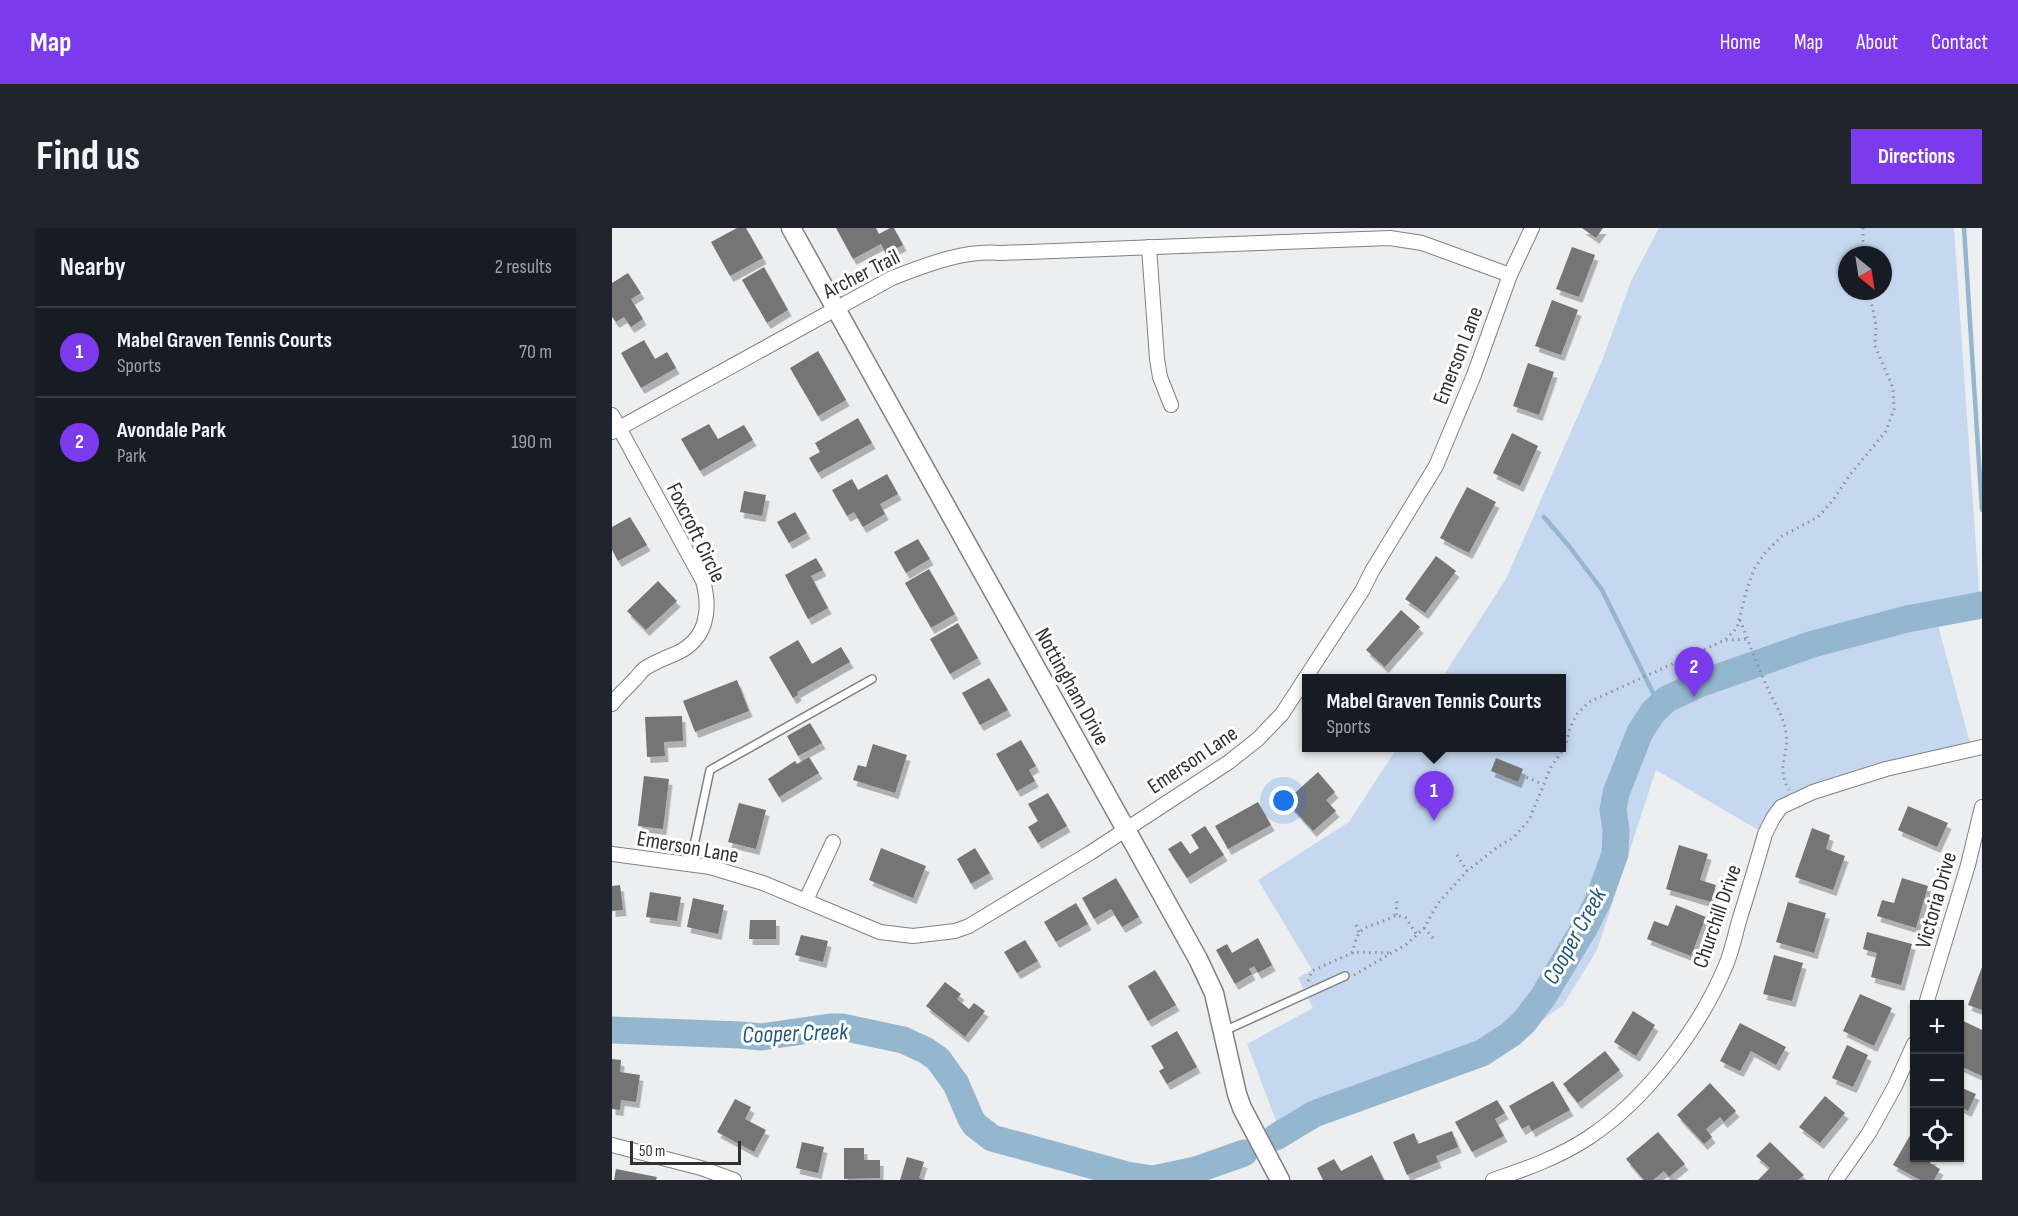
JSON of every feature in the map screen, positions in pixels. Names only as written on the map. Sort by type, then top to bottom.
[{"type":"street","name":"Nottingham Drive","points":[[791,228],[1198,959],[1214,993],[1242,1108],[1280,1180]]},
{"type":"street","name":"Emerson Lane","points":[[1308,674],[1362,591],[1436,466],[1474,375],[1510,275],[1532,228]]},
{"type":"street","name":"Archer Trail","points":[[616,430],[892,279],[914,269],[961,256],[987,252],[1390,238],[1422,243],[1510,275]]},
{"type":"street","points":[[1149,247],[1156,359],[1171,405]]},
{"type":"street","name":"Foxcroft Circle","points":[[612,415],[616,430],[703,581],[707,596],[707,616],[703,630],[680,652],[642,670],[634,681],[621,691],[612,704]]},
{"type":"street","name":"Emerson Lane","points":[[612,854],[710,867],[763,883],[880,932],[913,936],[956,931],[969,926],[1126,830],[1229,762],[1258,739],[1282,714],[1302,683]]},
{"type":"street","name":"Churchill Drive","points":[[1493,1180],[1562,1153],[1589,1137],[1638,1098],[1677,1050],[1699,1017],[1726,964],[1765,834],[1781,807],[1813,792],[1886,770],[1982,747]]},
{"type":"street","name":"Victoria Drive","points":[[1928,1000],[1968,865],[1982,807]]},
{"type":"street","points":[[806,900],[833,843]]},
{"type":"street","points":[[1836,1180],[1869,1133],[1910,1052]]},
{"type":"street","points":[[612,1145],[701,1168],[734,1180]]},
{"type":"lane","points":[[690,864],[710,770],[872,679]]},
{"type":"lane","points":[[1224,1031],[1346,977]]},
{"type":"path","points":[[1863,228],[1863,246]]},
{"type":"path","points":[[1566,743],[1576,715],[1589,702],[1725,640],[1737,628],[1751,576],[1765,553],[1782,536],[1818,517],[1886,431],[1894,409],[1893,388],[1875,346],[1876,325],[1871,300]]},
{"type":"path","points":[[1740,620],[1768,690],[1785,725],[1787,738],[1782,769],[1783,779],[1794,800]]},
{"type":"path","points":[[1725,640],[1748,639]]},
{"type":"path","points":[[1346,977],[1407,944],[1424,928],[1438,903],[1467,871],[1513,838],[1529,820],[1543,784],[1562,752]]},
{"type":"path","points":[[1521,775],[1543,784]]},
{"type":"path","points":[[1457,855],[1467,871]]},
{"type":"path","points":[[1396,915],[1397,899]]},
{"type":"path","points":[[1352,953],[1359,933],[1396,915],[1406,918],[1417,935]]},
{"type":"path","points":[[1356,925],[1359,933]]},
{"type":"path","points":[[1424,928],[1434,939]]},
{"type":"path","points":[[1304,994],[1312,971],[1352,953],[1391,953]]},
{"type":"shaded area","points":[[1659,228],[1954,228],[1980,605],[1936,618],[1972,750],[1794,800],[1765,834],[1656,770],[1597,950],[1563,1005],[1498,1053],[1283,1139],[1247,1044],[1313,1008],[1298,978],[1312,970],[1258,880],[1349,822],[1394,752],[1566,752],[1566,674],[1445,674],[1506,579],[1602,361],[1631,281]]},
{"type":"building","points":[[737,228],[746,228],[763,258],[730,276],[711,242]]},
{"type":"building","points":[[836,228],[876,228],[879,234],[894,228],[903,245],[886,254],[881,244],[853,259]]},
{"type":"building","points":[[1582,228],[1603,228],[1596,238]]},
{"type":"building","points":[[1572,247],[1595,255],[1579,297],[1556,289]]},
{"type":"building","points":[[764,267],[788,310],[767,323],[742,280]]},
{"type":"building","points":[[628,273],[641,293],[631,299],[643,319],[631,327],[624,317],[616,322],[612,317],[612,283]]},
{"type":"building","points":[[1552,300],[1578,310],[1561,355],[1535,346]]},
{"type":"building","points":[[644,340],[655,359],[667,352],[676,368],[641,388],[621,353]]},
{"type":"building","points":[[818,351],[846,400],[818,416],[790,368]]},
{"type":"building","points":[[1528,363],[1554,372],[1539,415],[1513,406]]},
{"type":"building","points":[[858,418],[872,443],[818,473],[809,458],[820,452],[815,443]]},
{"type":"building","points":[[709,424],[718,439],[744,425],[753,440],[700,471],[681,439]]},
{"type":"building","points":[[1512,433],[1538,446],[1520,486],[1493,473]]},
{"type":"building","points":[[887,474],[898,494],[880,504],[885,514],[863,527],[854,512],[847,516],[832,490],[852,479],[858,490]]},
{"type":"building","points":[[1467,487],[1496,502],[1469,553],[1440,538]]},
{"type":"building","points":[[744,491],[766,495],[762,516],[740,512]]},
{"type":"building","points":[[795,512],[807,533],[789,543],[777,522]]},
{"type":"building","points":[[630,517],[647,545],[618,561],[612,550],[612,527]]},
{"type":"building","points":[[918,539],[930,559],[906,573],[894,552]]},
{"type":"building","points":[[1436,556],[1456,571],[1425,613],[1405,599]]},
{"type":"building","points":[[816,558],[823,570],[811,576],[828,608],[808,619],[785,575]]},
{"type":"building","points":[[929,569],[955,614],[931,628],[905,583]]},
{"type":"building","points":[[658,581],[677,601],[646,630],[627,611]]},
{"type":"building","points":[[1401,610],[1420,627],[1385,667],[1366,650]]},
{"type":"building","points":[[958,623],[978,658],[950,674],[930,639]]},
{"type":"building","points":[[798,640],[812,664],[841,647],[850,662],[797,692],[798,695],[793,698],[769,657]]},
{"type":"building","points":[[989,678],[1008,710],[980,725],[962,693]]},
{"type":"building","points":[[737,680],[749,711],[695,732],[683,701]]},
{"type":"building","points":[[682,716],[683,741],[664,742],[665,756],[647,757],[645,717]]},
{"type":"building","points":[[810,723],[822,743],[798,756],[787,736]]},
{"type":"building","points":[[1021,740],[1036,766],[1029,770],[1035,781],[1017,791],[996,754]]},
{"type":"building","points":[[873,744],[907,755],[895,793],[853,780],[858,765],[866,767]]},
{"type":"building","points":[[809,757],[819,773],[779,797],[768,779],[795,761],[797,764]]},
{"type":"building","points":[[1496,758],[1523,769],[1518,782],[1491,771]]},
{"type":"building","points":[[1318,772],[1335,792],[1326,800],[1336,811],[1313,831],[1286,801]]},
{"type":"building","points":[[644,776],[669,779],[663,829],[638,826]]},
{"type":"building","points":[[1048,793],[1067,826],[1038,843],[1028,827],[1038,821],[1028,804]]},
{"type":"building","points":[[1258,802],[1271,825],[1228,849],[1215,826]]},
{"type":"building","points":[[739,803],[766,810],[756,849],[728,842]]},
{"type":"building","points":[[1908,806],[1948,823],[1937,847],[1898,830]]},
{"type":"building","points":[[1205,826],[1224,855],[1187,878],[1168,849],[1181,841],[1190,854],[1199,848],[1191,835]]},
{"type":"building","points":[[1812,828],[1830,835],[1826,849],[1845,856],[1833,890],[1795,877]]},
{"type":"building","points":[[1679,845],[1708,854],[1700,880],[1716,885],[1711,902],[1666,889]]},
{"type":"building","points":[[881,848],[926,866],[913,898],[869,880]]},
{"type":"building","points":[[975,848],[990,873],[971,884],[957,859]]},
{"type":"building","points":[[1116,878],[1139,917],[1122,927],[1111,909],[1094,919],[1082,898]]},
{"type":"building","points":[[1902,878],[1928,886],[1916,928],[1877,916],[1882,900],[1894,903]]},
{"type":"building","points":[[620,885],[623,910],[612,911],[612,886]]},
{"type":"building","points":[[650,892],[681,897],[677,921],[646,917]]},
{"type":"building","points":[[693,898],[724,905],[718,934],[687,927]]},
{"type":"building","points":[[1788,902],[1826,913],[1814,953],[1776,942]]},
{"type":"building","points":[[1076,903],[1088,924],[1056,942],[1044,922]]},
{"type":"building","points":[[1676,905],[1706,917],[1691,956],[1647,939],[1654,921],[1668,926]]},
{"type":"building","points":[[750,920],[776,920],[776,939],[749,939]]},
{"type":"building","points":[[1867,932],[1912,944],[1901,985],[1871,977],[1877,953],[1863,949]]},
{"type":"building","points":[[801,935],[828,941],[823,962],[795,955]]},
{"type":"building","points":[[1258,938],[1272,965],[1258,973],[1254,966],[1249,969],[1252,974],[1235,984],[1216,950],[1227,944],[1232,953]]},
{"type":"building","points":[[1025,940],[1038,961],[1017,973],[1004,952]]},
{"type":"building","points":[[1774,955],[1803,963],[1792,1001],[1763,994]]},
{"type":"building","points":[[1982,967],[1982,1010],[1968,1005]]},
{"type":"building","points":[[1155,970],[1176,1005],[1148,1021],[1128,986]]},
{"type":"building","points":[[945,982],[961,994],[957,999],[969,1009],[974,1003],[985,1011],[965,1037],[926,1006]]},
{"type":"building","points":[[1860,994],[1892,1008],[1874,1046],[1843,1031]]},
{"type":"building","points":[[1633,1011],[1655,1025],[1636,1056],[1614,1042]]},
{"type":"building","points":[[1964,1021],[1982,1030],[1982,1076],[1964,1068]]},
{"type":"building","points":[[1740,1023],[1786,1047],[1776,1065],[1751,1051],[1740,1071],[1720,1061]]},
{"type":"building","points":[[1177,1031],[1197,1067],[1167,1084],[1159,1071],[1164,1068],[1151,1046]]},
{"type":"building","points":[[1847,1045],[1868,1055],[1853,1087],[1832,1078]]},
{"type":"building","points":[[1605,1051],[1620,1070],[1578,1103],[1563,1084]]},
{"type":"building","points":[[612,1059],[621,1060],[620,1072],[640,1075],[636,1102],[621,1100],[620,1110],[612,1109]]},
{"type":"building","points":[[1553,1081],[1570,1110],[1532,1131],[1529,1125],[1522,1129],[1509,1106]]},
{"type":"building","points":[[1710,1083],[1736,1111],[1724,1122],[1720,1117],[1706,1129],[1712,1137],[1704,1144],[1677,1115]]},
{"type":"building","points":[[1964,1089],[1976,1094],[1968,1111],[1964,1109]]},
{"type":"building","points":[[1825,1096],[1845,1113],[1820,1143],[1799,1127]]},
{"type":"building","points":[[735,1099],[751,1107],[745,1119],[766,1130],[754,1152],[717,1132]]},
{"type":"building","points":[[1497,1100],[1505,1113],[1495,1119],[1504,1136],[1472,1152],[1455,1122]]},
{"type":"building","points":[[1452,1131],[1458,1147],[1436,1156],[1438,1162],[1407,1175],[1393,1142],[1414,1133],[1418,1144]]},
{"type":"building","points":[[1658,1132],[1685,1164],[1669,1177],[1664,1171],[1653,1180],[1644,1180],[1626,1159]]},
{"type":"building","points":[[1910,1135],[1910,1162],[1931,1162],[1940,1169],[1934,1180],[1920,1180],[1893,1165]]},
{"type":"building","points":[[802,1142],[824,1147],[818,1173],[796,1168]]},
{"type":"building","points":[[1770,1142],[1804,1175],[1798,1180],[1758,1180],[1770,1168],[1756,1156]]},
{"type":"building","points":[[844,1148],[864,1148],[864,1160],[880,1160],[880,1178],[844,1179]]},
{"type":"building","points":[[1372,1155],[1384,1180],[1323,1180],[1317,1168],[1334,1159],[1341,1171]]},
{"type":"building","points":[[907,1157],[924,1162],[919,1178],[923,1180],[900,1180]]},
{"type":"building","points":[[616,1169],[657,1177],[656,1180],[614,1180]]},
{"type":"waterway","points":[[1964,228],[1982,510]]},
{"type":"waterway","points":[[1544,517],[1602,590],[1659,705]]},
{"type":"waterway","name":"Cooper Creek","points":[[1276,1137],[1314,1114],[1482,1053],[1511,1034],[1524,1022],[1543,997],[1598,901],[1615,854],[1616,830],[1613,810],[1616,793],[1640,732],[1653,712],[1667,699],[1699,684],[1813,644],[1907,619],[1982,605]]},
{"type":"waterway","name":"Cooper Creek","points":[[612,1030],[762,1037],[842,1027],[903,1040],[938,1059],[956,1084],[975,1125],[992,1138],[1127,1175],[1153,1179],[1196,1170],[1244,1153]]},
{"type":"place","name":"Avondale Park","points":[[1694,697]]},
{"type":"place","name":"Mabel Graven Tennis Courts","points":[[1434,821]]}]
